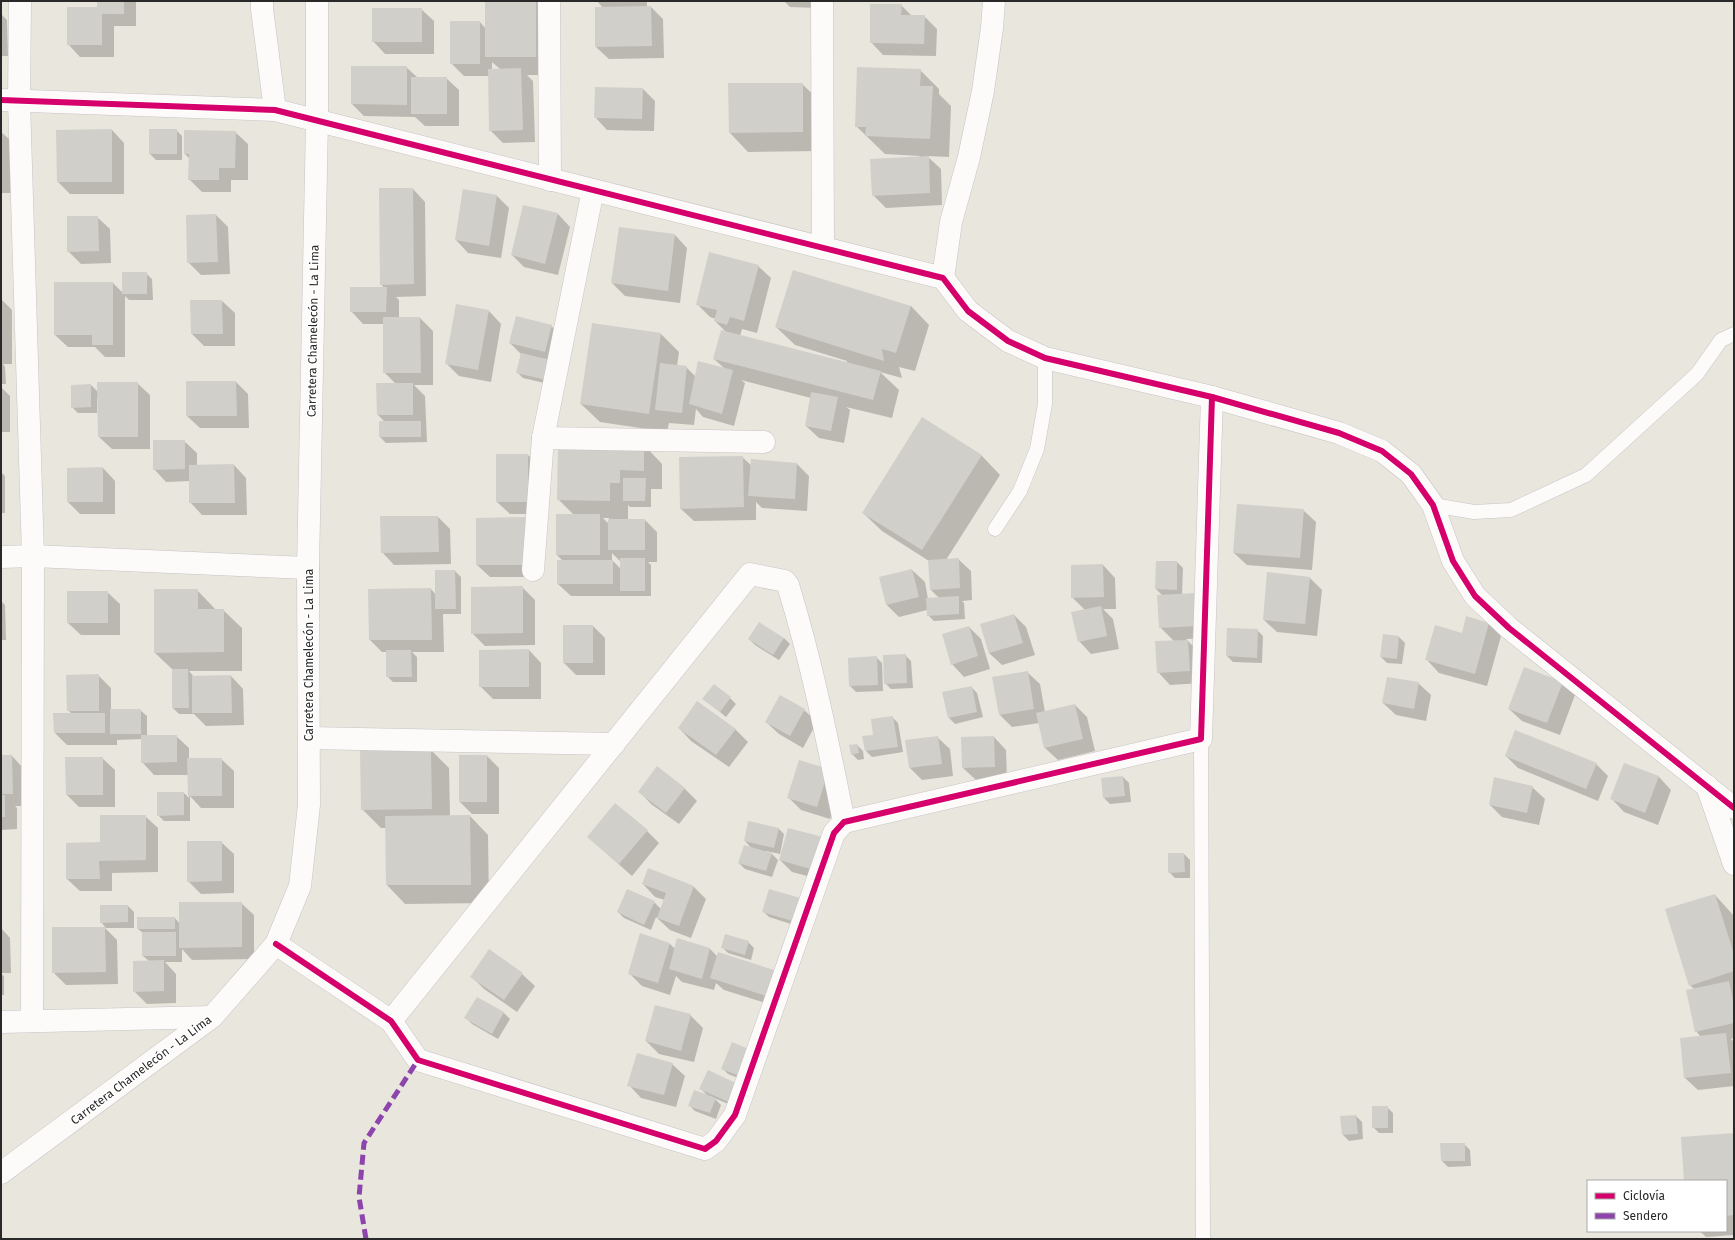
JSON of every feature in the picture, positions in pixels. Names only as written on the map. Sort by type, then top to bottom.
[{"type":"street","points":[[20,1],[10,100],[33,556],[32,1021]]},
{"type":"street","points":[[262,1],[275,110]]},
{"type":"street","name":"Carretera Chamelecón - La Lima","points":[[1,1173],[212,1017],[276,944],[300,886],[309,805],[308,568],[316,121],[316,1]]},
{"type":"street","points":[[549,1],[550,180]]},
{"type":"street","points":[[822,1],[823,248]]},
{"type":"street","points":[[943,278],[951,222],[969,157],[983,91],[992,28],[994,1]]},
{"type":"street","points":[[10,100],[275,110],[943,278],[968,311],[1008,341],[1045,358],[1212,397],[1339,433],[1382,451],[1411,474],[1434,505],[1453,562],[1475,596],[1509,628],[1734,808]]},
{"type":"street","points":[[533,570],[543,438],[593,190]]},
{"type":"street","points":[[276,944],[391,1021],[418,1060],[704,1149],[716,1141],[735,1115],[834,833],[844,822],[1201,739],[1212,397]]},
{"type":"street","points":[[543,438],[764,442]]},
{"type":"street","points":[[1,556],[33,556],[308,568]]},
{"type":"street","points":[[391,1021],[750,574],[785,581],[792,598],[831,756],[844,822]]},
{"type":"street","points":[[309,738],[614,744]]},
{"type":"street","points":[[1706,785],[1734,864]]},
{"type":"street","points":[[1,1022],[212,1017]]},
{"type":"lane","points":[[1434,505],[1474,512],[1511,510],[1586,475],[1697,374],[1721,340],[1734,334]]},
{"type":"lane","points":[[995,529],[1020,491],[1037,449],[1046,404],[1045,358]]},
{"type":"lane","points":[[1201,739],[1203,1239]]},
{"type":"building","points":[[97,1],[124,1],[124,14],[102,14],[102,45],[67,45],[67,7],[97,7]]},
{"type":"building","points":[[485,1],[536,1],[536,57],[485,57]]},
{"type":"building","points":[[870,4],[902,4],[901,15],[925,15],[924,44],[870,43]]},
{"type":"building","points":[[651,6],[652,46],[595,47],[595,7]]},
{"type":"building","points":[[372,8],[422,8],[422,42],[372,42]]},
{"type":"building","points":[[450,21],[480,21],[480,64],[450,64]]},
{"type":"building","points":[[351,66],[407,66],[407,105],[351,104]]},
{"type":"building","points":[[857,67],[921,69],[920,86],[933,86],[930,139],[865,136],[866,127],[855,127]]},
{"type":"building","points":[[521,68],[523,130],[489,131],[488,69]]},
{"type":"building","points":[[411,77],[447,77],[447,114],[411,114]]},
{"type":"building","points":[[728,83],[803,83],[803,132],[729,133]]},
{"type":"building","points":[[595,87],[643,88],[642,119],[594,118]]},
{"type":"building","points":[[112,129],[112,182],[57,182],[56,130]]},
{"type":"building","points":[[149,129],[177,129],[177,154],[149,154]]},
{"type":"building","points":[[184,130],[236,131],[235,168],[219,168],[219,180],[188,180],[189,154],[184,154]]},
{"type":"building","points":[[929,156],[930,193],[872,196],[870,159]]},
{"type":"building","points":[[379,188],[413,188],[414,284],[380,285]]},
{"type":"building","points":[[463,189],[497,195],[489,246],[455,240]]},
{"type":"building","points":[[523,205],[558,213],[545,264],[511,255]]},
{"type":"building","points":[[216,214],[218,262],[187,263],[186,215]]},
{"type":"building","points":[[67,216],[98,216],[99,251],[67,252]]},
{"type":"building","points":[[619,227],[675,234],[668,291],[611,283]]},
{"type":"building","points":[[709,252],[759,265],[744,321],[730,317],[727,325],[714,321],[717,310],[696,305]]},
{"type":"building","points":[[793,270],[911,306],[896,353],[882,349],[884,361],[775,327]]},
{"type":"building","points":[[122,272],[147,272],[147,294],[122,294]]},
{"type":"building","points":[[54,282],[113,282],[113,345],[92,345],[92,335],[54,335]]},
{"type":"building","points":[[350,287],[387,287],[386,312],[350,312]]},
{"type":"building","points":[[190,300],[222,300],[223,334],[191,334]]},
{"type":"building","points":[[456,304],[489,310],[478,370],[445,364]]},
{"type":"building","points":[[516,316],[552,325],[545,352],[509,343]]},
{"type":"building","points":[[383,317],[420,317],[421,373],[383,373]]},
{"type":"building","points":[[592,323],[661,333],[649,414],[580,404]]},
{"type":"building","points":[[721,330],[881,371],[873,400],[713,359]]},
{"type":"building","points":[[521,353],[555,361],[551,381],[516,373]]},
{"type":"building","points":[[698,361],[733,370],[722,414],[689,404]]},
{"type":"building","points":[[660,363],[687,366],[682,413],[655,410]]},
{"type":"building","points":[[186,381],[236,381],[237,416],[186,416]]},
{"type":"building","points":[[97,382],[138,382],[138,437],[98,437]]},
{"type":"building","points":[[376,383],[413,383],[413,415],[377,415]]},
{"type":"building","points":[[91,384],[91,407],[71,408],[71,385]]},
{"type":"building","points":[[811,392],[838,397],[831,431],[805,426]]},
{"type":"building","points":[[922,417],[982,455],[922,550],[862,513]]},
{"type":"building","points":[[379,421],[421,421],[421,437],[379,437]]},
{"type":"building","points":[[153,440],[185,440],[185,469],[153,470]]},
{"type":"building","points":[[558,443],[644,444],[644,471],[620,470],[620,483],[610,483],[610,501],[557,500]]},
{"type":"building","points":[[496,454],[528,454],[528,502],[496,502]]},
{"type":"building","points":[[743,456],[744,507],[680,509],[679,457]]},
{"type":"building","points":[[751,459],[797,463],[795,499],[748,496]]},
{"type":"building","points":[[234,464],[235,503],[189,503],[189,465]]},
{"type":"building","points":[[103,467],[103,502],[67,502],[67,468]]},
{"type":"building","points":[[623,478],[646,478],[645,501],[623,501]]},
{"type":"building","points":[[1237,504],[1304,509],[1300,558],[1233,553]]},
{"type":"building","points":[[556,514],[600,514],[600,555],[556,555]]},
{"type":"building","points":[[380,516],[438,516],[439,552],[381,553]]},
{"type":"building","points":[[527,517],[527,565],[476,565],[476,518]]},
{"type":"building","points":[[608,519],[645,519],[645,550],[608,550]]},
{"type":"building","points":[[620,558],[645,558],[645,591],[620,591]]},
{"type":"building","points":[[959,558],[960,588],[930,590],[928,560]]},
{"type":"building","points":[[557,560],[613,560],[613,584],[557,584]]},
{"type":"building","points":[[1156,561],[1177,561],[1177,590],[1155,589]]},
{"type":"building","points":[[1103,564],[1104,597],[1071,598],[1071,565]]},
{"type":"building","points":[[912,569],[919,597],[886,605],[879,577]]},
{"type":"building","points":[[435,570],[455,570],[456,609],[435,609]]},
{"type":"building","points":[[1267,572],[1310,577],[1305,624],[1263,620]]},
{"type":"building","points":[[523,586],[523,633],[471,634],[471,587]]},
{"type":"building","points":[[431,588],[432,640],[369,640],[368,589]]},
{"type":"building","points":[[154,589],[198,589],[198,609],[224,609],[224,652],[154,653]]},
{"type":"building","points":[[67,591],[108,591],[108,623],[67,623]]},
{"type":"building","points":[[1196,593],[1198,626],[1159,628],[1157,595]]},
{"type":"building","points":[[959,596],[959,614],[927,616],[926,598]]},
{"type":"building","points":[[1101,606],[1107,636],[1078,642],[1071,612]]},
{"type":"building","points":[[1014,614],[1023,643],[989,653],[980,624]]},
{"type":"building","points":[[1466,616],[1489,623],[1475,674],[1425,660],[1435,625],[1462,633]]},
{"type":"building","points":[[759,622],[784,638],[773,655],[748,639]]},
{"type":"building","points":[[563,625],[593,625],[593,663],[563,663]]},
{"type":"building","points":[[969,626],[978,656],[951,665],[942,634]]},
{"type":"building","points":[[1227,628],[1258,629],[1257,658],[1226,656]]},
{"type":"building","points":[[1383,634],[1399,636],[1397,659],[1380,657]]},
{"type":"building","points":[[1188,640],[1190,671],[1157,673],[1155,641]]},
{"type":"building","points":[[529,649],[529,687],[479,687],[479,650]]},
{"type":"building","points":[[386,650],[411,650],[412,677],[386,677]]},
{"type":"building","points":[[906,654],[907,683],[884,684],[883,655]]},
{"type":"building","points":[[877,656],[878,685],[849,686],[848,658]]},
{"type":"building","points":[[1524,667],[1563,682],[1547,723],[1508,709]]},
{"type":"building","points":[[172,669],[188,669],[189,708],[172,708]]},
{"type":"building","points":[[1028,671],[1034,709],[999,715],[992,677]]},
{"type":"building","points":[[99,674],[99,711],[67,711],[66,675]]},
{"type":"building","points":[[231,675],[232,713],[192,713],[192,676]]},
{"type":"building","points":[[1387,677],[1419,682],[1414,709],[1382,703]]},
{"type":"building","points":[[714,684],[731,697],[720,712],[702,699]]},
{"type":"building","points":[[972,686],[977,712],[948,718],[942,692]]},
{"type":"building","points":[[780,695],[805,709],[790,736],[765,722]]},
{"type":"building","points":[[697,701],[736,729],[716,755],[678,728]]},
{"type":"building","points":[[1075,704],[1083,739],[1044,748],[1036,713]]},
{"type":"building","points":[[110,709],[141,709],[141,734],[110,734]]},
{"type":"building","points":[[53,713],[105,713],[105,733],[54,733]]},
{"type":"building","points":[[893,716],[898,747],[865,751],[862,736],[873,735],[871,719]]},
{"type":"building","points":[[1515,730],[1597,763],[1586,789],[1505,756]]},
{"type":"building","points":[[141,735],[177,735],[177,762],[141,763]]},
{"type":"building","points":[[938,736],[942,764],[909,768],[905,740]]},
{"type":"building","points":[[994,736],[995,767],[962,768],[961,737]]},
{"type":"building","points":[[857,744],[859,753],[851,755],[849,745]]},
{"type":"building","points":[[360,749],[431,749],[432,809],[361,810]]},
{"type":"building","points":[[1,755],[12,755],[13,794],[1,794]]},
{"type":"building","points":[[459,755],[487,755],[487,802],[459,802]]},
{"type":"building","points":[[65,757],[103,757],[103,795],[66,795]]},
{"type":"building","points":[[187,758],[222,758],[222,796],[188,796]]},
{"type":"building","points":[[799,760],[829,769],[817,807],[787,798]]},
{"type":"building","points":[[1624,763],[1659,776],[1645,813],[1610,799]]},
{"type":"building","points":[[657,766],[685,788],[666,813],[638,792]]},
{"type":"building","points":[[1123,776],[1125,796],[1103,798],[1101,778]]},
{"type":"building","points":[[1494,777],[1533,786],[1527,813],[1489,805]]},
{"type":"building","points":[[157,792],[184,792],[184,815],[157,816]]},
{"type":"building","points":[[1,795],[5,795],[5,817],[1,817]]},
{"type":"building","points":[[615,803],[648,830],[619,864],[587,837]]},
{"type":"building","points":[[100,815],[146,815],[146,860],[99,861],[100,879],[66,879],[66,843],[100,842]]},
{"type":"building","points":[[470,815],[471,885],[386,885],[385,816]]},
{"type":"building","points":[[748,821],[779,828],[774,848],[744,841]]},
{"type":"building","points":[[788,828],[823,837],[814,870],[779,860]]},
{"type":"building","points":[[187,841],[222,841],[222,881],[187,882]]},
{"type":"building","points":[[744,845],[772,853],[766,871],[738,863]]},
{"type":"building","points":[[1168,853],[1184,853],[1185,872],[1168,873]]},
{"type":"building","points":[[648,868],[694,886],[679,926],[657,918],[666,893],[642,884]]},
{"type":"building","points":[[627,889],[655,901],[644,925],[617,912]]},
{"type":"building","points":[[769,889],[804,899],[796,922],[762,912]]},
{"type":"building","points":[[1715,894],[1734,954],[1734,971],[1689,986],[1665,909]]},
{"type":"building","points":[[179,902],[242,902],[242,947],[179,948]]},
{"type":"building","points":[[100,905],[128,905],[128,922],[100,923]]},
{"type":"building","points":[[137,917],[175,917],[175,929],[137,929]]},
{"type":"building","points":[[52,927],[105,927],[106,972],[52,973]]},
{"type":"building","points":[[142,932],[176,932],[176,956],[142,956]]},
{"type":"building","points":[[640,933],[670,943],[658,983],[628,974]]},
{"type":"building","points":[[725,934],[749,941],[745,955],[721,948]]},
{"type":"building","points":[[677,938],[710,948],[702,979],[669,969]]},
{"type":"building","points":[[489,949],[523,973],[504,1000],[470,977]]},
{"type":"building","points":[[718,952],[774,970],[766,996],[710,978]]},
{"type":"building","points":[[164,960],[164,991],[133,992],[133,961]]},
{"type":"building","points":[[1729,981],[1734,1005],[1734,1023],[1695,1032],[1686,990]]},
{"type":"building","points":[[477,997],[504,1012],[492,1034],[464,1018]]},
{"type":"building","points":[[655,1005],[691,1014],[681,1051],[645,1041]]},
{"type":"building","points":[[1726,1033],[1731,1073],[1684,1078],[1680,1038]]},
{"type":"building","points":[[732,1042],[756,1052],[745,1078],[721,1069]]},
{"type":"building","points":[[637,1053],[673,1063],[664,1095],[627,1086]]},
{"type":"building","points":[[708,1070],[740,1085],[731,1103],[699,1089]]},
{"type":"building","points":[[694,1090],[716,1098],[710,1113],[688,1106]]},
{"type":"building","points":[[1372,1106],[1388,1106],[1388,1128],[1372,1128]]},
{"type":"building","points":[[1356,1115],[1358,1134],[1342,1135],[1340,1116]]},
{"type":"building","points":[[1734,1133],[1734,1215],[1727,1216],[1727,1180],[1684,1180],[1681,1137]]},
{"type":"building","points":[[1440,1143],[1465,1143],[1465,1161],[1441,1161]]},
{"type":"marked path","points":[[366,1239],[359,1197],[364,1143],[418,1060]]},
{"type":"cycle path","points":[[1,100],[275,110],[943,278],[968,311],[1008,341],[1045,358],[1212,397],[1339,433],[1382,451],[1411,474],[1433,505],[1453,561],[1475,596],[1509,628],[1734,808]]},
{"type":"cycle path","points":[[276,944],[391,1021],[418,1060],[705,1149],[716,1141],[735,1115],[834,833],[844,822],[1201,739],[1212,397]]}]
